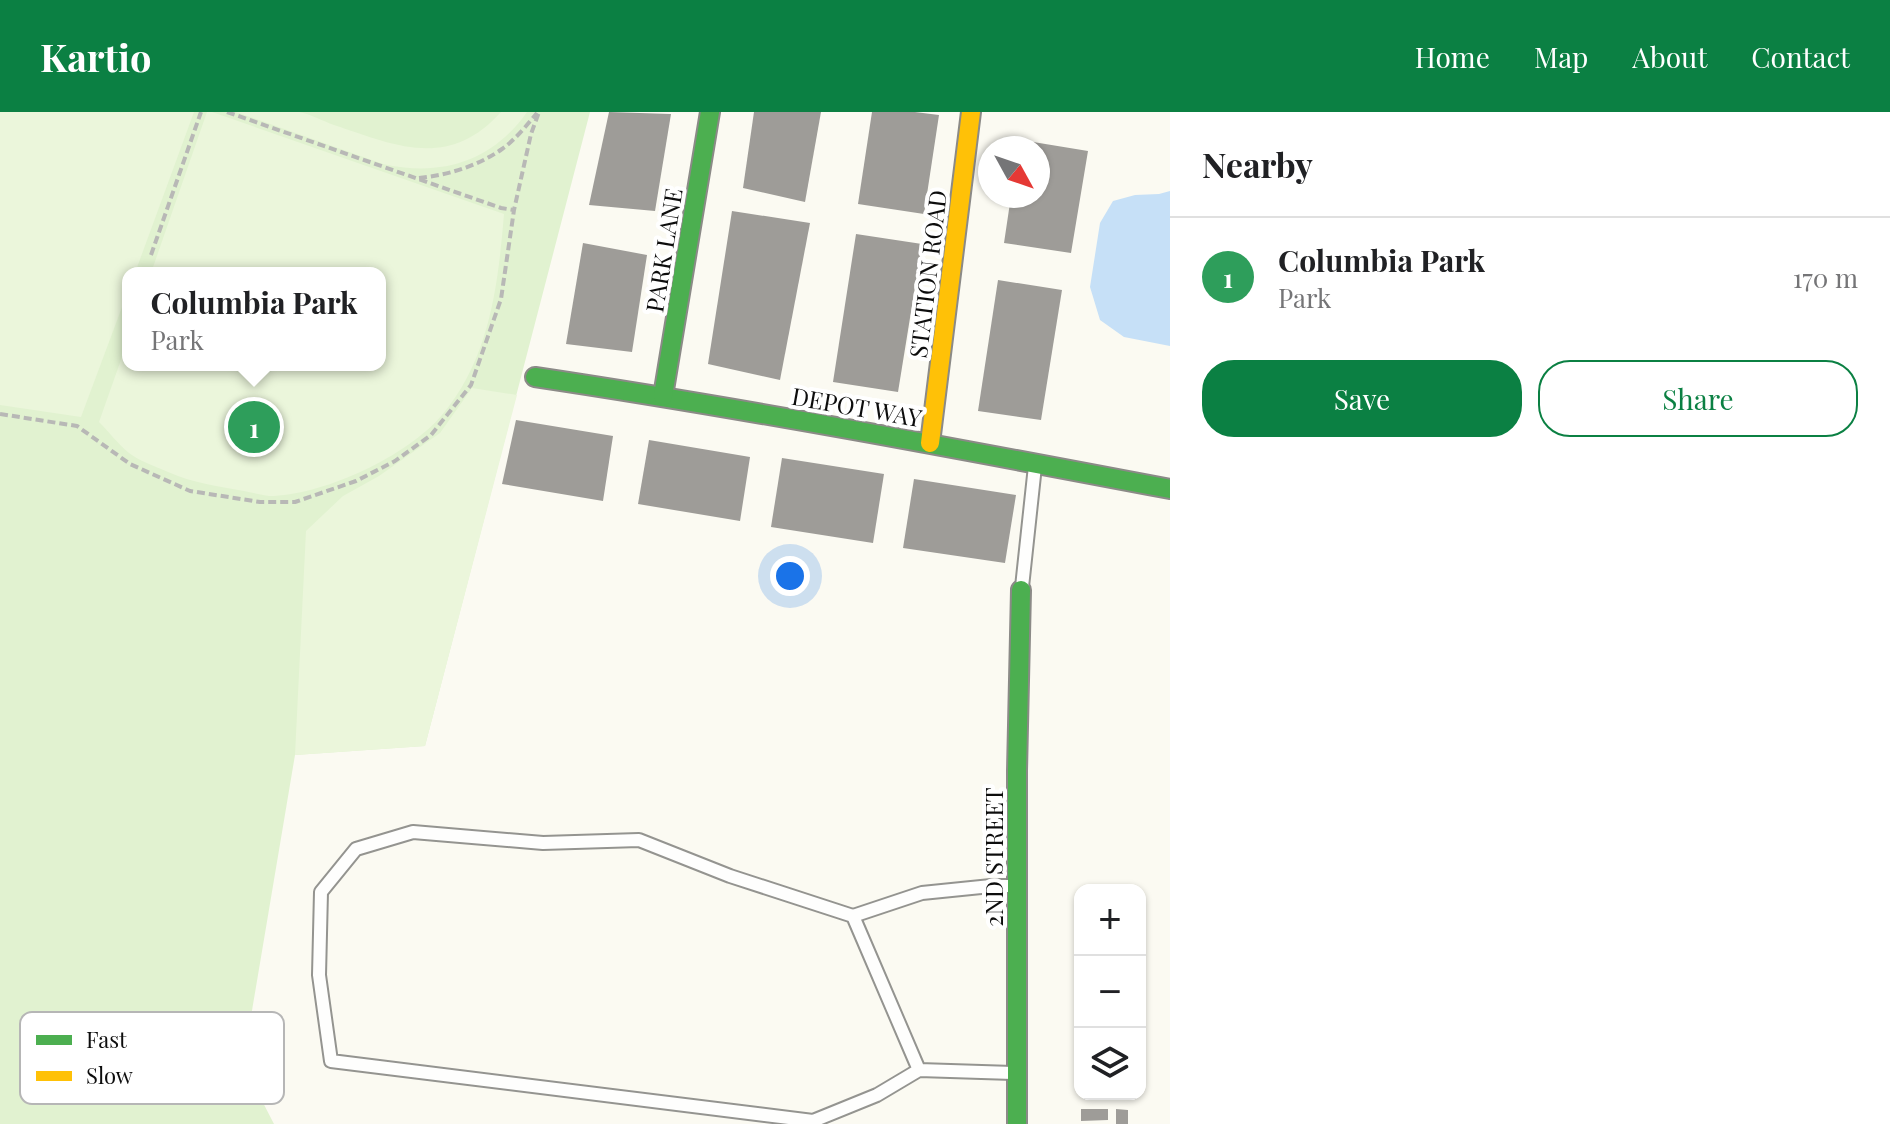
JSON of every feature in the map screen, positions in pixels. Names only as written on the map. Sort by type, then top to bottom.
[{"type":"street","name":"PARK LANE","points":[[663,396],[710,112]]},
{"type":"street","name":"STATION ROAD","points":[[930,443],[971,112]]},
{"type":"street","name":"DEPOT WAY","points":[[535,377],[930,443],[1170,489]]},
{"type":"street","name":"2ND STREET","points":[[1017,1124],[1017,771],[1021,590]]},
{"type":"lane","points":[[1021,590],[1036,464]]},
{"type":"lane","points":[[1017,886],[922,893],[853,916],[730,876],[639,840],[543,843],[413,832],[356,849],[321,892],[319,975],[331,1061],[813,1121],[877,1095],[919,1070],[1017,1073]]},
{"type":"lane","points":[[853,916],[919,1070]]},
{"type":"path","points":[[151,255],[201,112]]},
{"type":"path","points":[[227,112],[514,210]]},
{"type":"path","points":[[417,178],[440,176],[465,168],[502,149],[538,112]]},
{"type":"path","points":[[0,414],[77,426],[130,464],[190,491],[260,502],[295,502],[356,481],[395,461],[431,435],[471,385],[501,299],[514,210],[538,112]]},
{"type":"green space","points":[[0,112],[590,112],[425,746],[295,755],[252,1012],[20,1012],[20,1104],[264,1104],[274,1124],[0,1124]]},
{"type":"green space","points":[[0,112],[194,112],[137,267],[122,267],[122,307],[81,417],[0,405]]},
{"type":"green space","points":[[207,112],[504,214],[499,267],[489,320],[471,370],[442,415],[409,445],[388,458],[342,480],[295,493],[271,496],[215,486],[187,479],[133,456],[99,422],[122,357],[122,371],[386,371],[386,267],[153,267]]},
{"type":"green space","points":[[236,112],[299,112],[379,140],[421,148],[442,147],[462,141],[481,130],[501,112],[527,112],[498,143],[464,162],[404,168],[383,164]]},
{"type":"green space","points":[[472,388],[517,395],[425,746],[295,755],[306,531],[343,496],[379,476],[440,433]]},
{"type":"water","points":[[1170,191],[1170,346],[1124,337],[1100,320],[1090,287],[1100,223],[1113,201]]},
{"type":"building","points":[[609,112],[671,114],[655,211],[589,205]]},
{"type":"building","points":[[754,112],[821,112],[805,202],[743,188]]},
{"type":"building","points":[[872,112],[939,115],[924,214],[858,204]]},
{"type":"building","points":[[1050,145],[1088,151],[1071,253],[1004,243],[1009,208],[1050,208]]},
{"type":"building","points":[[732,211],[810,223],[780,380],[708,364]]},
{"type":"building","points":[[856,234],[922,244],[898,392],[833,382]]},
{"type":"building","points":[[583,243],[647,255],[632,352],[566,344]]},
{"type":"building","points":[[998,280],[1062,290],[1041,420],[978,411]]},
{"type":"building","points":[[516,420],[613,436],[603,501],[502,484]]},
{"type":"building","points":[[649,440],[750,457],[740,521],[638,504]]},
{"type":"building","points":[[782,458],[884,474],[873,543],[771,527]]},
{"type":"building","points":[[914,479],[1016,495],[1005,563],[903,548]]},
{"type":"building","points":[[1081,1109],[1108,1109],[1108,1120],[1081,1121]]},
{"type":"building","points":[[1116,1109],[1128,1110],[1128,1124],[1116,1124]]},
{"type":"traffic: fast","points":[[663,396],[710,112]]},
{"type":"traffic: fast","points":[[535,377],[933,444],[1170,489]]},
{"type":"traffic: fast","points":[[1017,1124],[1017,771],[1021,590]]},
{"type":"traffic: slow","points":[[930,443],[971,112]]},
{"type":"place","name":"Columbia Park","points":[[254,427]]}]
